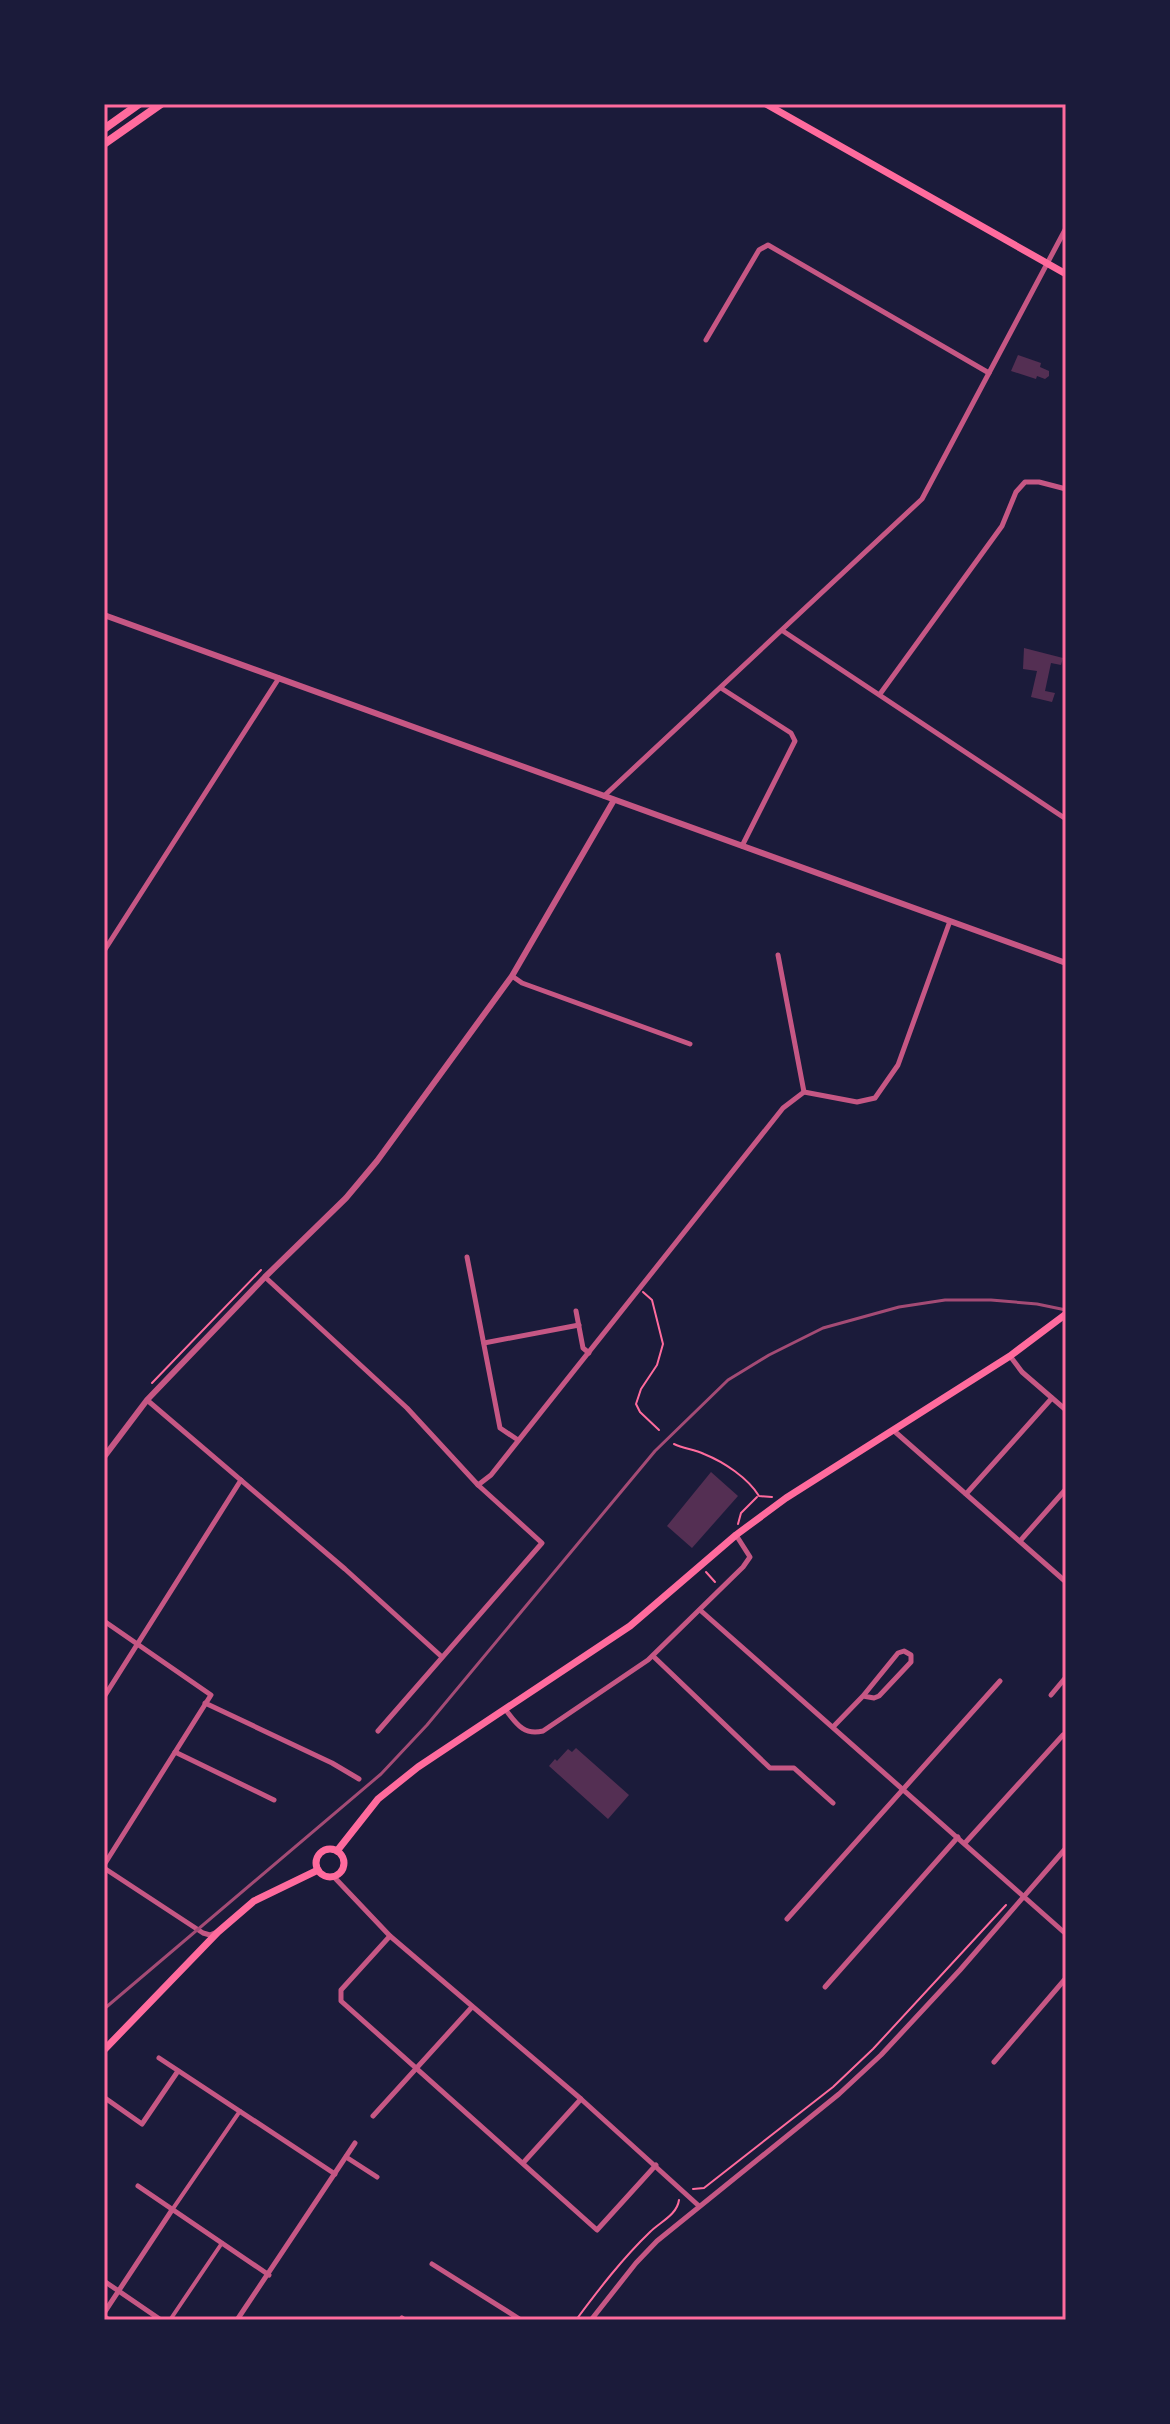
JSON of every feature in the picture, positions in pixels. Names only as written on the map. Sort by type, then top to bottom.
[{"type":"highway","points":[[104,129],[139,104]]},
{"type":"highway","points":[[104,144],[161,104]]},
{"type":"main road","points":[[766,104],[1066,274]]},
{"type":"main road","points":[[337,1851],[378,1799],[418,1767],[630,1626],[736,1535],[780,1502],[1010,1356],[1066,1314]]},
{"type":"main road","points":[[329,1849],[337,1851],[343,1858],[343,1867],[334,1877],[324,1876],[316,1862],[319,1855],[329,1849]]},
{"type":"main road","points":[[104,2050],[218,1932],[254,1901],[318,1870]]},
{"type":"street","points":[[604,796],[922,499],[1066,228]]},
{"type":"street","points":[[706,340],[759,250],[768,245],[989,373]]},
{"type":"street","points":[[880,694],[1002,526],[1016,492],[1025,482],[1066,489]]},
{"type":"street","points":[[104,615],[1066,963]]},
{"type":"street","points":[[783,631],[1066,819]]},
{"type":"street","points":[[104,951],[279,678]]},
{"type":"street","points":[[721,688],[791,733],[795,741],[742,846]]},
{"type":"street","points":[[104,1457],[147,1400],[346,1198],[377,1161],[512,976],[614,800]]},
{"type":"street","points":[[478,1485],[491,1475],[783,1108],[804,1092],[857,1102],[875,1098],[898,1065],[950,921]]},
{"type":"street","points":[[778,955],[804,1092]]},
{"type":"street","points":[[512,976],[522,983],[690,1044]]},
{"type":"street","points":[[467,1257],[500,1428],[518,1440]]},
{"type":"street","points":[[265,1277],[407,1408],[478,1485],[542,1543],[378,1731]]},
{"type":"street","points":[[576,1311],[583,1348],[589,1353]]},
{"type":"street","points":[[484,1343],[579,1325]]},
{"type":"street","points":[[1010,1356],[1022,1372],[1066,1410]]},
{"type":"street","points":[[966,1494],[1052,1398]]},
{"type":"street","points":[[147,1400],[345,1569],[442,1657]]},
{"type":"street","points":[[893,1430],[1066,1582]]},
{"type":"street","points":[[104,1697],[241,1480]]},
{"type":"street","points":[[1020,1541],[1066,1489]]},
{"type":"street","points":[[505,1709],[521,1729],[543,1731],[653,1656],[750,1557],[736,1535]]},
{"type":"street","points":[[700,1610],[1066,1934]]},
{"type":"street","points":[[104,1621],[211,1695],[104,1866],[203,1933],[210,1935],[218,1932]]},
{"type":"street","points":[[833,1727],[898,1653],[904,1651],[911,1655],[911,1662],[879,1696],[863,1696]]},
{"type":"street","points":[[653,1656],[770,1768],[794,1768],[833,1803]]},
{"type":"street","points":[[1051,1695],[1066,1677]]},
{"type":"street","points":[[787,1919],[1000,1681]]},
{"type":"street","points":[[205,1703],[359,1779]]},
{"type":"street","points":[[965,1843],[1063,1735]]},
{"type":"street","points":[[175,1752],[274,1800]]},
{"type":"street","points":[[825,1987],[958,1837]]},
{"type":"street","points":[[591,2320],[636,2263],[699,2206],[839,2094],[881,2055],[1066,1848]]},
{"type":"street","points":[[334,1877],[390,1936],[581,2099],[699,2206]]},
{"type":"street","points":[[390,1936],[341,1990],[341,2001],[597,2230],[656,2165]]},
{"type":"street","points":[[994,2062],[1066,1978]]},
{"type":"street","points":[[373,2116],[472,2006]]},
{"type":"street","points":[[159,2058],[335,2174]]},
{"type":"street","points":[[105,2098],[142,2124],[178,2071]]},
{"type":"street","points":[[523,2163],[581,2099]]},
{"type":"street","points":[[105,2317],[172,2210],[240,2111]]},
{"type":"street","points":[[237,2320],[355,2143]]},
{"type":"street","points":[[346,2157],[377,2177]]},
{"type":"street","points":[[138,2186],[269,2275]]},
{"type":"street","points":[[170,2320],[222,2243]]},
{"type":"street","points":[[432,2264],[521,2320]]},
{"type":"street","points":[[104,2281],[161,2320]]},
{"type":"path","points":[[640,1289],[652,1300],[663,1344],[657,1365],[641,1389],[636,1404],[659,1430]]},
{"type":"path","points":[[674,1444],[708,1455],[751,1483],[759,1496],[772,1497],[780,1502]]},
{"type":"path","points":[[705,1571],[721,1589]]},
{"type":"path","points":[[693,2189],[704,2188],[833,2087],[873,2049],[950,1962],[1022,1894]]},
{"type":"path","points":[[576,2320],[607,2277],[650,2231],[678,2209],[679,2200]]},
{"type":"building","points":[[1018,355],[1041,363],[1040,367],[1049,371],[1049,376],[1045,379],[1037,376],[1036,379],[1011,371]]},
{"type":"building","points":[[1024,648],[1063,658],[1061,665],[1051,663],[1045,691],[1055,693],[1052,702],[1031,697],[1037,671],[1023,669]]},
{"type":"building","points":[[711,1472],[738,1496],[692,1548],[667,1526]]},
{"type":"building","points":[[576,1748],[629,1795],[608,1819],[549,1766],[568,1749],[572,1752]]},
{"type":"railway","points":[[104,2009],[381,1774],[427,1725],[655,1451],[728,1380],[823,1328],[899,1307],[945,1300],[991,1300],[1066,1310]]}]
